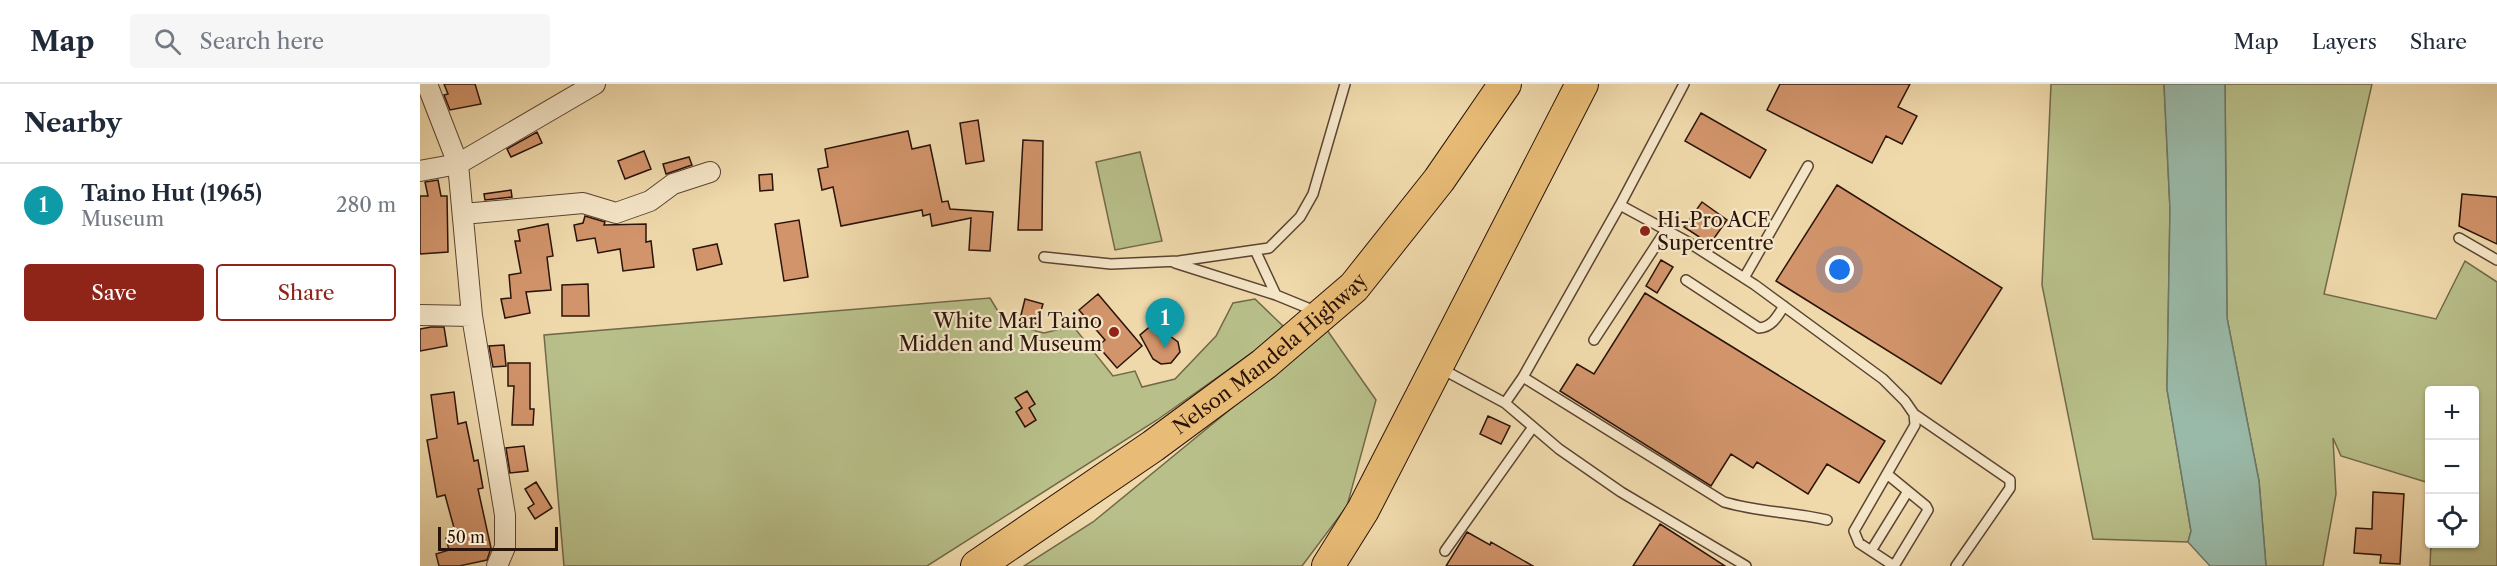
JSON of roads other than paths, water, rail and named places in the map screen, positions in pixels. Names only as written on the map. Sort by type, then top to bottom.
[{"type":"highway","name":"Nelson Mandela Highway","points":[[977,566],[1153,446],[1264,364],[1354,286],[1439,180],[1505,84]]},
{"type":"highway","points":[[1328,566],[1363,510],[1582,84]]},
{"type":"street","points":[[427,84],[458,164],[472,316],[505,515],[505,547],[497,566]]},
{"type":"street","points":[[420,171],[458,164],[595,84]]},
{"type":"street","points":[[463,214],[583,202],[616,213],[650,201],[674,184],[710,172]]},
{"type":"street","points":[[420,315],[472,316]]},
{"type":"lane","points":[[1044,257],[1110,264],[1170,261],[1269,248],[1300,217],[1313,194],[1345,84]]},
{"type":"lane","points":[[1505,403],[1523,377],[1620,205],[1684,84]]},
{"type":"lane","points":[[1744,278],[1808,166]]},
{"type":"lane","points":[[1620,205],[1744,278],[1784,306],[1883,379],[1905,401],[1914,414],[2010,480],[2010,488],[1956,566]]},
{"type":"lane","points":[[1594,340],[1666,230]]},
{"type":"lane","points":[[2459,238],[2497,260]]},
{"type":"lane","points":[[1255,250],[1276,295]]},
{"type":"lane","points":[[1170,261],[1276,295],[1322,315]]},
{"type":"lane","points":[[1686,280],[1759,328],[1774,322],[1784,306]]},
{"type":"lane","points":[[1438,367],[1505,403],[1559,449],[1621,492],[1746,566]]},
{"type":"lane","points":[[1523,377],[1724,502],[1753,510],[1792,512],[1827,520]]},
{"type":"lane","points":[[1887,474],[1926,506],[1928,513],[1894,566],[1859,543],[1854,531],[1915,425],[1914,414]]},
{"type":"lane","points":[[1445,551],[1533,427]]},
{"type":"lane","points":[[1871,551],[1908,491]]},
{"type":"place","name":"Hi-Pro ACE Supercentre","points":[[1645,231]]},
{"type":"place","name":"White Marl Taino Midden and Museum","points":[[1114,332]]},
{"type":"place","name":"Taino Hut (1965)","points":[[1165,348]]}]
